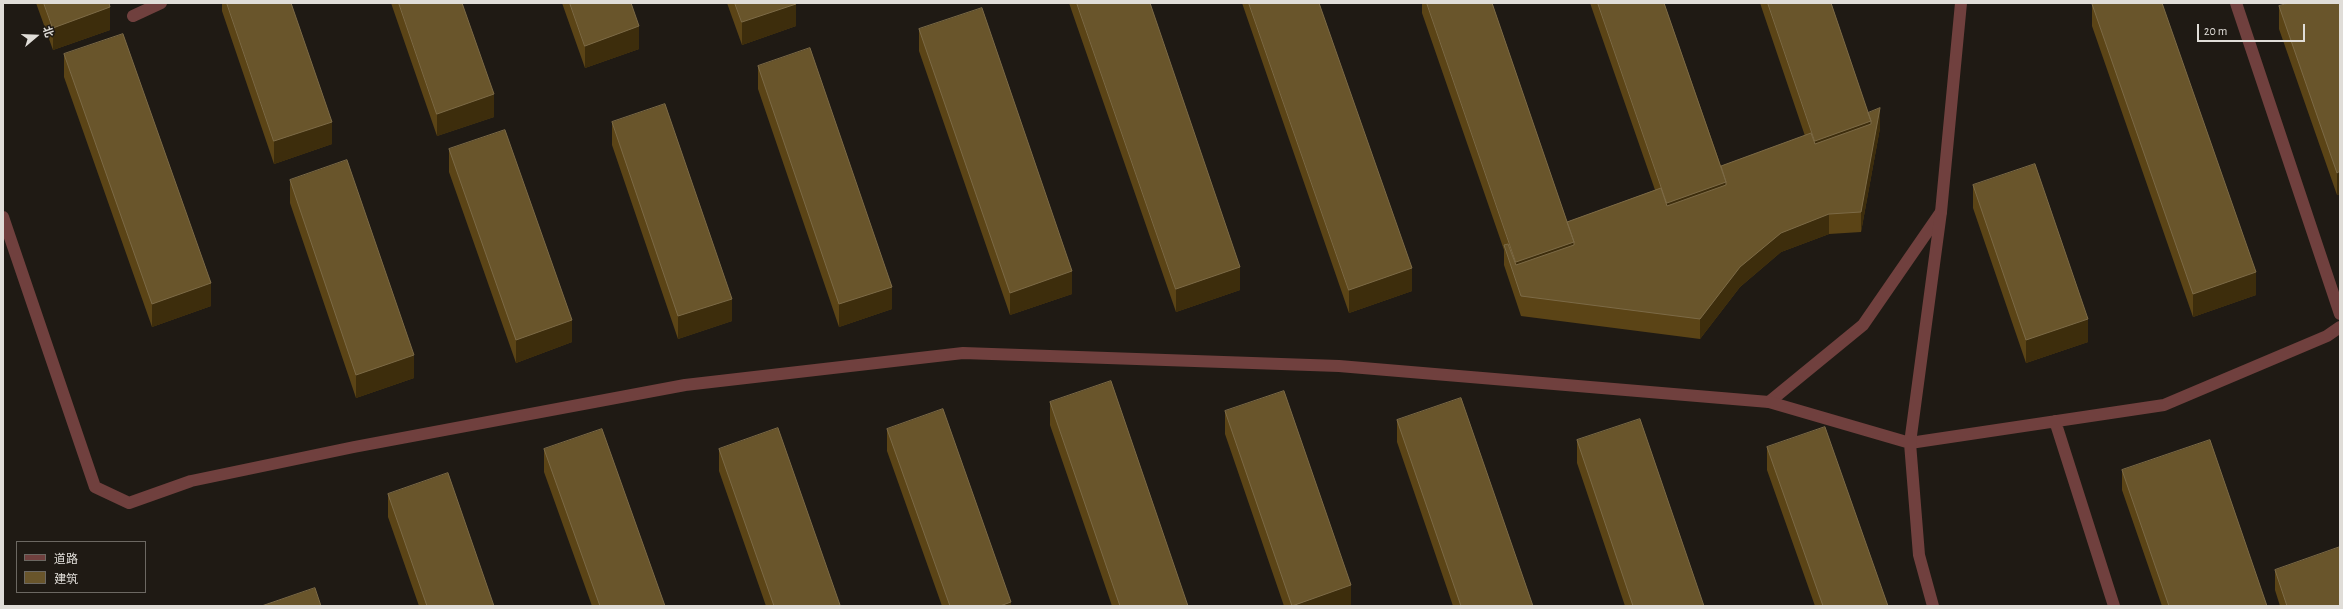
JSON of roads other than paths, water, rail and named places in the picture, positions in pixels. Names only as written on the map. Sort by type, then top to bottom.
[{"type":"street","points":[[133,16],[161,3]]},
{"type":"street","points":[[1934,606],[1919,555],[1910,443],[1941,212],[1961,3]]},
{"type":"street","points":[[2236,3],[2340,314]]},
{"type":"street","points":[[1769,402],[1863,325],[1941,212]]},
{"type":"street","points":[[3,217],[95,488],[129,504],[191,481],[362,446],[685,385],[963,353],[1339,366],[1769,402],[1910,443],[2164,405],[2327,336],[2340,327]]},
{"type":"street","points":[[2055,421],[2114,606]]}]
